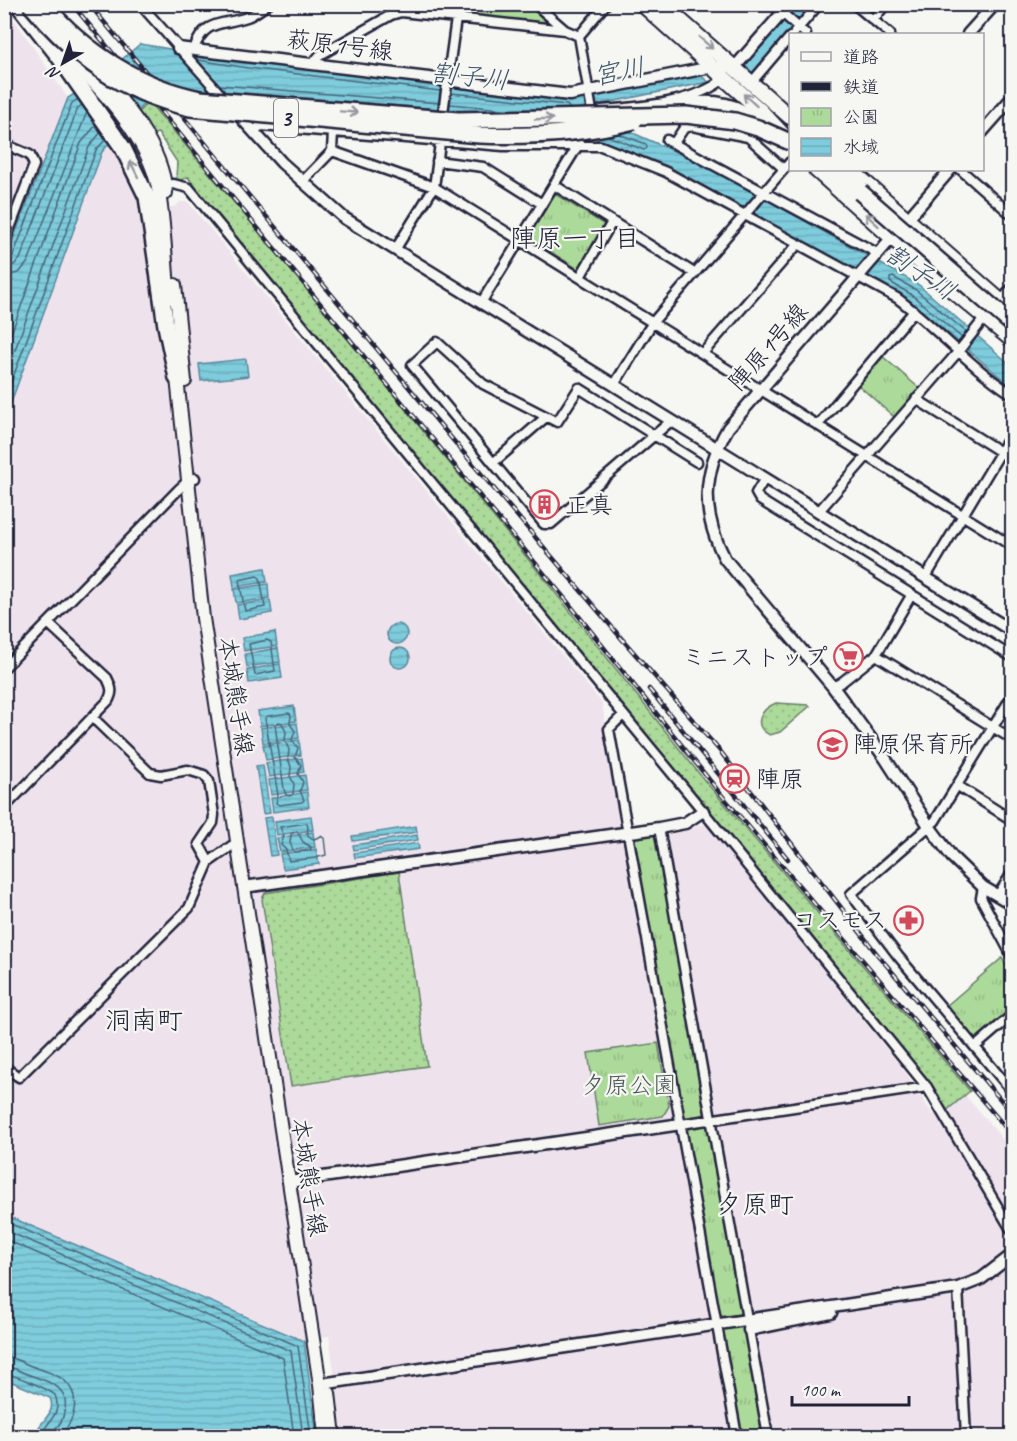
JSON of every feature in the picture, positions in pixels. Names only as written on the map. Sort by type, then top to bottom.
[{"type":"highway","points":[[20,4],[123,148],[147,197],[156,265],[177,378]]},
{"type":"highway","name":"3","points":[[30,4],[46,24],[82,57],[118,82],[154,99],[190,108],[516,137],[580,133],[700,104],[742,112],[789,143]]},
{"type":"highway","name":"3","points":[[44,4],[79,39],[123,72],[164,90],[200,99],[458,120],[686,115],[735,121],[758,128],[789,144]]},
{"type":"highway","points":[[642,4],[773,122],[789,143]]},
{"type":"highway","points":[[662,4],[789,116]]},
{"type":"highway","name":"3","points":[[663,112],[688,97]]},
{"type":"highway","points":[[817,171],[935,276],[986,316],[1012,340]]},
{"type":"highway","points":[[833,171],[1012,324]]},
{"type":"highway","points":[[852,171],[1012,310]]},
{"type":"main road","name":"本城熊手線","points":[[20,4],[94,76]]},
{"type":"main road","name":"本城熊手線","points":[[38,4],[132,122],[159,160],[192,479],[203,618],[237,842],[248,887]]},
{"type":"main road","name":"本城熊手線","points":[[162,186],[177,378],[248,887],[292,1181],[325,1437]]},
{"type":"main road","name":"本城熊手線","points":[[292,1181],[328,1383],[334,1437]]},
{"type":"street","points":[[140,4],[185,50],[253,131],[302,182],[344,218],[1012,631]]},
{"type":"street","points":[[185,50],[208,27],[248,17],[268,4]]},
{"type":"street","points":[[395,250],[434,187],[446,80],[458,4]]},
{"type":"street","points":[[535,4],[565,30]]},
{"type":"street","points":[[481,303],[543,204],[580,141],[589,121],[592,111],[579,36],[606,4]]},
{"type":"street","points":[[772,4],[794,31],[819,4]]},
{"type":"street","points":[[592,111],[661,103],[688,97],[718,84],[783,15],[790,4]]},
{"type":"street","points":[[854,4],[889,33]]},
{"type":"street","points":[[873,20],[886,4]]},
{"type":"street","points":[[969,33],[995,4]]},
{"type":"street","points":[[313,63],[320,55],[401,8],[456,18],[565,30],[579,36]]},
{"type":"street","points":[[751,83],[789,37]]},
{"type":"street","name":"萩原1号線","points":[[185,50],[313,63],[570,95],[712,67],[735,67]]},
{"type":"street","points":[[984,130],[1012,98]]},
{"type":"street","points":[[253,131],[261,126],[440,142],[514,146],[580,141],[601,146],[666,172],[897,298],[1012,394]]},
{"type":"street","points":[[784,170],[748,136],[692,126],[684,128],[671,142],[876,254]]},
{"type":"street","points":[[302,182],[332,152],[333,132]]},
{"type":"street","points":[[4,144],[30,155],[34,165],[4,244]]},
{"type":"street","points":[[332,152],[434,187],[1012,546]]},
{"type":"street","points":[[437,162],[483,167],[543,204]]},
{"type":"street","points":[[614,385],[653,322],[789,163]]},
{"type":"street","name":"陣原1号線","points":[[949,171],[728,428],[716,448],[709,470],[707,506],[716,543],[735,573],[834,687],[952,857],[983,887],[1012,904]]},
{"type":"street","points":[[962,171],[1012,212]]},
{"type":"street","points":[[162,186],[173,184],[189,188],[703,811],[927,1088],[1012,1231]]},
{"type":"street","points":[[554,185],[694,273]]},
{"type":"street","points":[[580,277],[612,222]]},
{"type":"street","points":[[703,353],[798,244]]},
{"type":"street","points":[[1001,301],[1012,288]]},
{"type":"street","points":[[818,425],[914,311]]},
{"type":"street","points":[[819,511],[986,316]]},
{"type":"street","points":[[671,421],[653,436],[551,524],[544,524],[412,365],[437,342],[483,384],[557,422],[579,388],[653,436],[697,462]]},
{"type":"street","points":[[916,399],[1012,459]]},
{"type":"street","points":[[493,463],[546,417]]},
{"type":"street","points":[[926,577],[1012,433]]},
{"type":"street","points":[[765,478],[756,493],[760,500],[1012,657]]},
{"type":"street","points":[[4,668],[192,479]]},
{"type":"street","points":[[834,687],[876,655],[912,594]]},
{"type":"street","points":[[4,808],[108,701],[112,694],[112,687],[107,678],[48,623]]},
{"type":"street","points":[[876,655],[1012,739]]},
{"type":"street","points":[[1012,696],[958,786],[929,826],[851,894],[898,956],[1012,1091]]},
{"type":"street","points":[[622,715],[609,729],[737,1437]]},
{"type":"street","points":[[92,717],[150,773],[161,775],[188,770],[204,775],[209,781],[213,823],[199,844],[209,862]]},
{"type":"street","points":[[958,786],[1012,820]]},
{"type":"street","points":[[248,887],[659,828],[685,823],[703,811]]},
{"type":"street","points":[[659,828],[768,1437]]},
{"type":"street","points":[[4,1067],[20,1077],[189,908],[209,862],[237,842]]},
{"type":"street","points":[[998,895],[1012,873]]},
{"type":"street","points":[[983,887],[981,898],[1012,956]]},
{"type":"street","points":[[975,1047],[1012,1015]]},
{"type":"street","points":[[292,1181],[927,1088]]},
{"type":"street","points":[[328,1383],[718,1324],[748,1324],[958,1288],[981,1279],[1012,1255]]},
{"type":"street","points":[[958,1288],[966,1437]]},
{"type":"shaded area","points":[[5,6],[68,98],[5,260]]},
{"type":"shaded area","points":[[114,139],[128,169],[138,201],[168,208],[180,202],[188,202],[602,703],[620,822],[618,837],[706,824],[907,1074],[933,1115],[963,1093],[1012,1150],[1012,1436],[343,1436],[329,1336],[304,1341],[286,1335],[5,1215],[4,419],[102,152]]},
{"type":"green space","points":[[460,5],[528,5],[551,24],[459,14]]},
{"type":"green space","points":[[148,101],[282,259],[542,576],[705,781],[970,1091],[946,1111],[932,1086],[692,791],[209,207],[188,177],[181,180],[176,179],[177,162],[158,133],[153,134],[138,113]]},
{"type":"green space","points":[[555,194],[605,225],[578,269],[528,238]]},
{"type":"green space","points":[[881,355],[919,388],[894,417],[857,384]]},
{"type":"green space","points":[[776,703],[810,706],[780,732],[770,735],[761,727],[760,718],[766,709]]},
{"type":"green space","points":[[654,833],[657,835],[764,1436],[741,1436],[634,842],[637,836]]},
{"type":"green space","points":[[399,872],[427,1066],[291,1086],[262,899],[265,893]]},
{"type":"green space","points":[[1002,958],[1012,979],[1012,1009],[975,1041],[946,1006]]},
{"type":"green space","name":"夕原公園","points":[[658,1043],[669,1106],[663,1116],[599,1126],[588,1053]]},
{"type":"water","points":[[140,44],[249,62],[569,100],[700,75],[709,82],[576,109],[575,112],[633,133],[703,164],[919,285],[1012,366],[1012,387],[909,300],[665,165],[603,141],[537,118],[159,86],[102,152],[5,419],[5,260],[68,98],[101,77]]},
{"type":"water","points":[[246,359],[248,376],[201,381],[199,364]]},
{"type":"water","points":[[265,568],[267,582],[234,587],[232,574]]},
{"type":"water","points":[[268,584],[269,598],[236,603],[234,589]]},
{"type":"water","points":[[270,600],[272,613],[239,619],[237,605]]},
{"type":"water","points":[[397,624],[404,627],[407,634],[404,641],[397,644],[390,641],[387,634],[390,627]]},
{"type":"water","points":[[275,632],[277,646],[244,651],[242,638]]},
{"type":"water","points":[[278,648],[280,662],[247,667],[245,654]]},
{"type":"water","points":[[400,648],[407,651],[410,658],[407,665],[400,668],[393,665],[390,658],[393,651]]},
{"type":"water","points":[[280,664],[282,678],[249,683],[247,670]]},
{"type":"water","points":[[294,706],[296,721],[260,726],[258,711]]},
{"type":"water","points":[[297,723],[299,738],[263,743],[261,728]]},
{"type":"water","points":[[299,740],[301,755],[266,760],[263,745]]},
{"type":"water","points":[[302,758],[304,772],[269,777],[266,763]]},
{"type":"water","points":[[263,765],[270,813],[263,814],[256,766]]},
{"type":"water","points":[[305,775],[307,790],[271,795],[269,780]]},
{"type":"water","points":[[307,792],[309,807],[273,812],[271,798]]},
{"type":"water","points":[[311,816],[313,830],[277,835],[275,821]]},
{"type":"water","points":[[272,817],[277,855],[270,856],[264,818]]},
{"type":"water","points":[[416,826],[417,832],[353,841],[352,836]]},
{"type":"water","points":[[313,832],[315,847],[280,852],[277,838]]},
{"type":"water","points":[[417,835],[418,840],[354,850],[353,845]]},
{"type":"water","points":[[418,843],[419,849],[355,858],[354,853]]},
{"type":"water","points":[[316,849],[319,864],[283,869],[280,854]]},
{"type":"water","points":[[5,1215],[304,1341],[317,1436],[35,1436],[51,1409],[50,1398],[5,1379]]},
{"type":"waterway","name":"宮川","points":[[750,70],[806,4]]},
{"type":"railway","points":[[72,4],[566,600],[719,792],[1012,1135]]},
{"type":"railway","points":[[89,4],[478,470],[720,751],[877,954],[1012,1113]]},
{"type":"railway","points":[[649,689],[788,859]]},
{"type":"place","name":"正真","points":[[544,505]]},
{"type":"place","name":"ミニストップ","points":[[849,657]]},
{"type":"place","name":"陣原保育所","points":[[832,744]]},
{"type":"place","name":"陣原","points":[[735,779]]},
{"type":"place","name":"コスモス","points":[[908,920]]},
{"type":"district","name":"陣原一丁目","points":[[575,238]]},
{"type":"district","name":"洞南町","points":[[144,1020]]},
{"type":"district","name":"夕原町","points":[[755,1204]]},
{"type":"water label","name":"割子川","points":[[470,76]]},
{"type":"water label","name":"割子川","points":[[921,272]]}]
